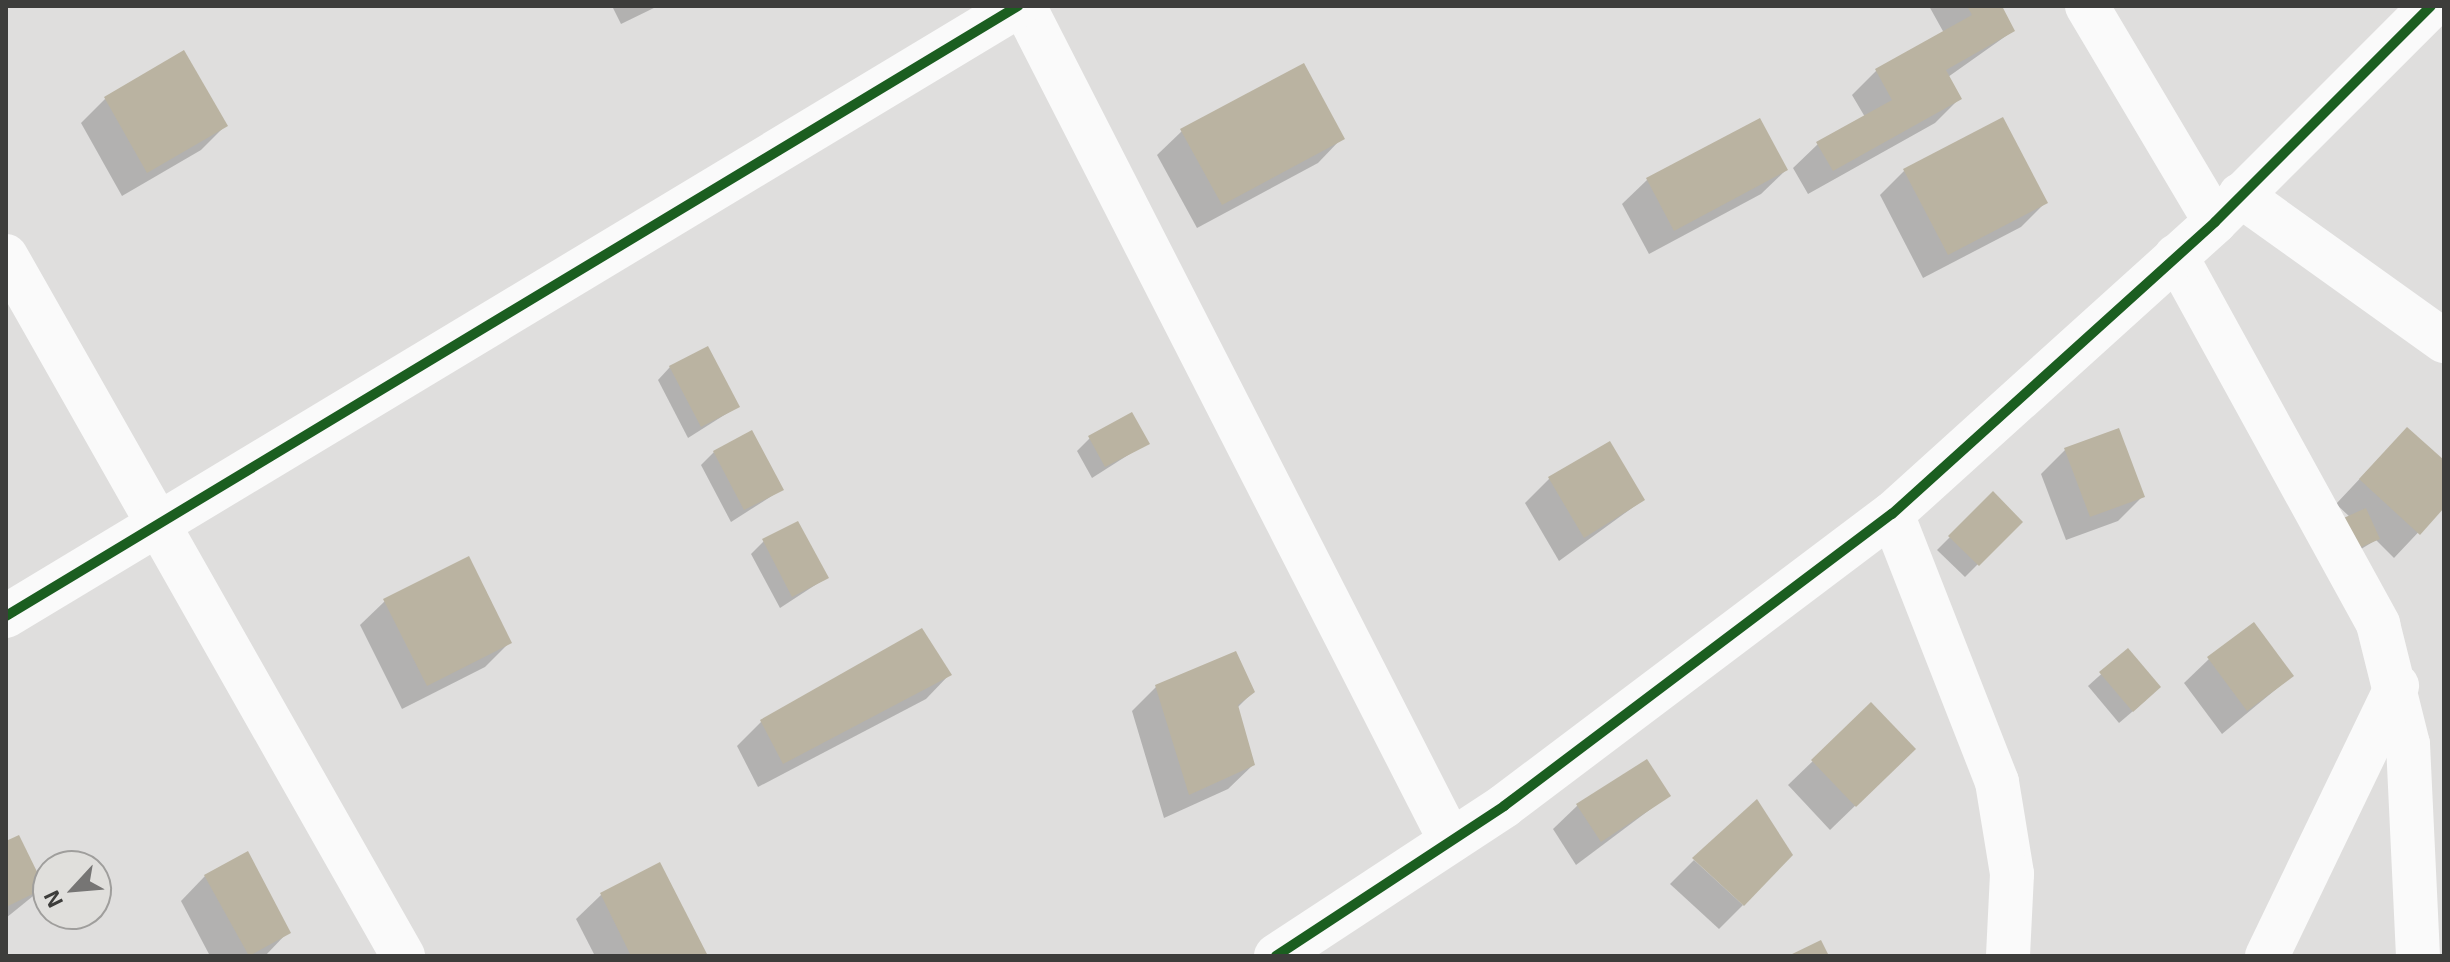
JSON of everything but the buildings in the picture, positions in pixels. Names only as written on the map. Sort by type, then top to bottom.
[{"type":"street","points":[[6,616],[158,531],[1021,6],[1450,840]]},
{"type":"street","points":[[2087,6],[2228,208],[2444,341]]},
{"type":"street","points":[[1276,956],[1450,840],[1892,514],[2228,208],[2431,6]]},
{"type":"street","points":[[6,256],[158,531],[403,956]]},
{"type":"street","points":[[2176,256],[2378,624],[2397,686],[2408,744],[2418,956]]},
{"type":"street","points":[[1892,514],[1997,782],[2012,874],[2008,956]]},
{"type":"street","points":[[2267,956],[2397,686]]},
{"type":"street","points":[[2408,744],[2444,786]]},
{"type":"cycle path","points":[[6,616],[1018,6]]},
{"type":"cycle path","points":[[1276,956],[1504,806],[1892,514],[2215,222],[2431,6]]}]
